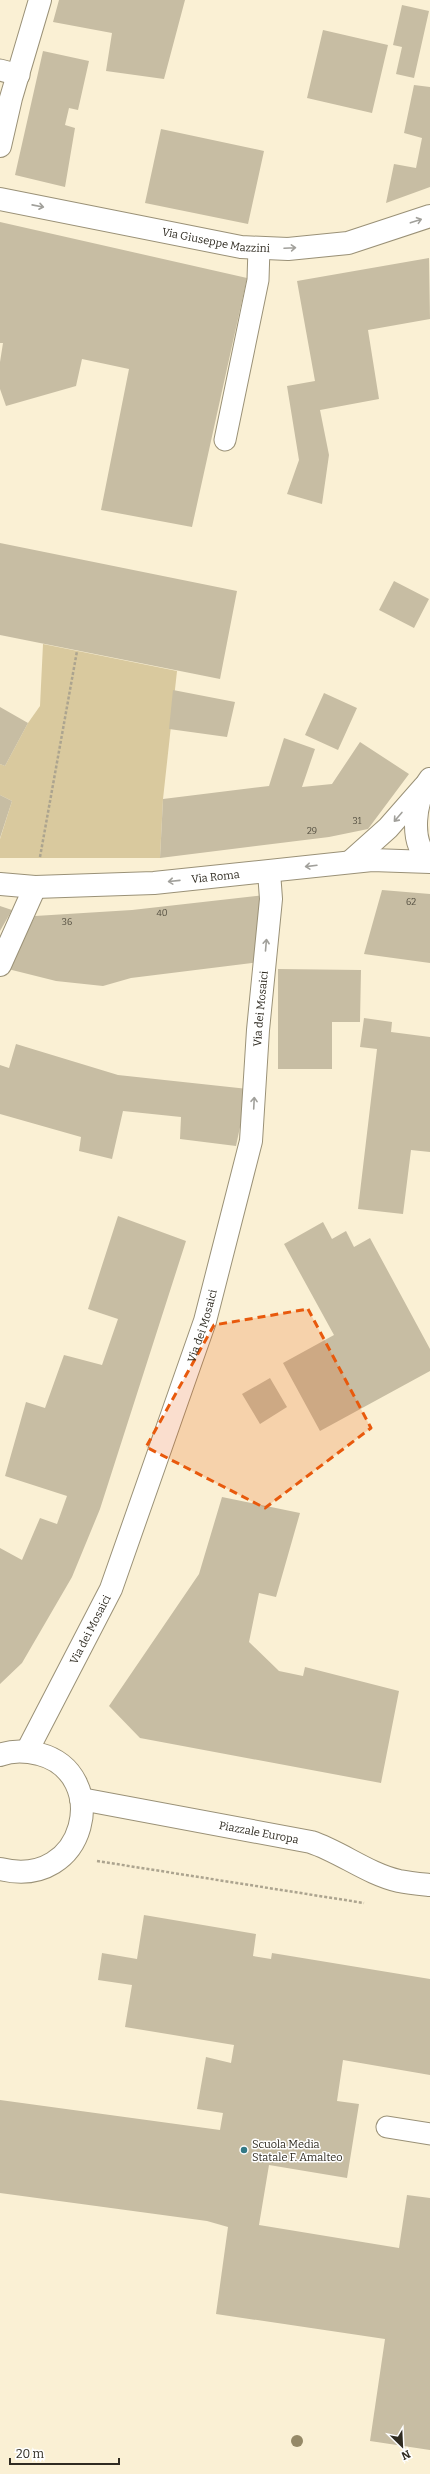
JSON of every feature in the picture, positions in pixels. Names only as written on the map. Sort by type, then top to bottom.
[{"type":"street","points":[[0,146],[9,72],[39,0]]},
{"type":"street","name":"Via Giuseppe Mazzini","points":[[0,199],[241,248],[288,249],[348,243],[430,216]]},
{"type":"street","points":[[427,783],[416,815],[417,834],[421,848],[430,861]]},
{"type":"street","points":[[350,862],[388,828],[427,783]]},
{"type":"street","name":"Via Roma","points":[[0,884],[35,887],[154,883],[269,872],[350,862],[391,860],[430,861]]},
{"type":"street","name":"Via dei Mosaici","points":[[27,1751],[111,1589],[205,1321],[251,1142],[258,1030],[270,899],[269,872]]},
{"type":"street","points":[[0,965],[35,887]]},
{"type":"street","points":[[0,1755],[7,1752],[27,1751],[46,1756],[62,1766],[74,1781],[81,1799],[82,1818],[77,1836],[62,1857],[52,1865],[34,1872],[15,1873],[0,1869]]},
{"type":"street","name":"Piazzale Europa","points":[[81,1799],[311,1842],[332,1850],[370,1870],[398,1881],[430,1885]]},
{"type":"lane","points":[[225,440],[258,280],[259,248]]},
{"type":"lane","points":[[387,2127],[430,2134]]},
{"type":"path","points":[[35,887],[77,651]]},
{"type":"path","points":[[93,1864],[99,1860],[367,1904]]},
{"type":"highlighted area","points":[[308,1309],[371,1428],[265,1508],[146,1447],[214,1325]]},
{"type":"shaded area","points":[[43,644],[177,671],[163,799],[160,858],[0,858],[0,839],[12,801],[0,795],[0,764],[5,766],[28,723],[40,706]]},
{"type":"building","points":[[59,0],[185,0],[164,79],[106,71],[112,33],[53,22]]},
{"type":"building","points":[[402,5],[429,11],[414,78],[396,74],[402,47],[393,45]]},
{"type":"building","points":[[323,30],[388,45],[372,113],[307,98]]},
{"type":"building","points":[[43,51],[89,61],[78,110],[69,108],[65,125],[75,128],[65,187],[15,175]]},
{"type":"building","points":[[414,85],[430,87],[430,187],[386,203],[394,164],[416,168],[422,138],[404,133]]},
{"type":"building","points":[[161,129],[264,151],[248,224],[145,203]]},
{"type":"building","points":[[0,222],[247,278],[192,527],[101,510],[129,369],[82,359],[76,386],[6,406],[0,389],[0,362],[3,343],[0,343]]},
{"type":"building","points":[[429,258],[430,319],[368,330],[379,399],[320,410],[329,455],[322,504],[287,494],[299,460],[287,386],[315,381],[297,281]]},
{"type":"building","points":[[0,543],[237,591],[220,679],[0,635]]},
{"type":"building","points":[[394,581],[429,599],[414,628],[379,610]]},
{"type":"building","points":[[173,690],[235,702],[227,737],[169,729]]},
{"type":"building","points":[[324,693],[357,708],[338,750],[305,735]]},
{"type":"building","points":[[0,707],[28,723],[5,766],[0,764]]},
{"type":"building","points":[[284,738],[315,749],[302,787],[332,784],[360,742],[409,774],[368,829],[329,837],[160,858],[163,799],[269,786]]},
{"type":"building","points":[[0,795],[12,801],[0,838]]},
{"type":"building","points":[[382,890],[430,894],[430,963],[364,954]]},
{"type":"building","points":[[265,895],[259,962],[131,978],[103,986],[56,981],[8,969],[35,916],[132,910]]},
{"type":"building","points":[[0,906],[12,910],[0,931]]},
{"type":"building","points":[[278,969],[361,970],[360,1022],[332,1022],[332,1069],[278,1069]]},
{"type":"building","points":[[364,1018],[392,1022],[391,1032],[430,1037],[430,1152],[411,1150],[403,1214],[358,1209],[377,1049],[360,1047]]},
{"type":"building","points":[[16,1044],[118,1075],[248,1089],[236,1146],[180,1139],[181,1117],[123,1111],[112,1159],[79,1151],[81,1137],[0,1114],[0,1065],[9,1068]]},
{"type":"building","points":[[118,1216],[186,1241],[100,1509],[72,1577],[22,1663],[0,1684],[0,1548],[22,1560],[40,1518],[57,1524],[67,1496],[5,1476],[26,1402],[45,1408],[64,1355],[102,1365],[118,1319],[88,1309]]},
{"type":"building","points":[[323,1222],[332,1239],[346,1231],[354,1247],[370,1238],[430,1349],[430,1371],[320,1431],[283,1363],[334,1335],[284,1244]]},
{"type":"building","points":[[270,1378],[287,1407],[260,1424],[242,1394]]},
{"type":"building","points":[[222,1497],[300,1513],[276,1597],[259,1593],[249,1642],[279,1671],[303,1676],[305,1667],[399,1691],[381,1783],[140,1738],[109,1706],[199,1574]]},
{"type":"building","points":[[144,1915],[256,1934],[253,1956],[271,1959],[272,1953],[430,1979],[430,2075],[343,2060],[337,2101],[359,2104],[347,2178],[269,2165],[259,2225],[399,2248],[407,2195],[430,2198],[430,2450],[370,2441],[385,2339],[216,2314],[228,2227],[207,2221],[0,2193],[0,2100],[220,2130],[223,2113],[197,2109],[206,2057],[231,2063],[234,2045],[125,2027],[132,1985],[98,1980],[102,1953],[137,1959]]},
{"type":"place","name":"Scuola Media Statale F. Amalteo","points":[[244,2150]]}]
